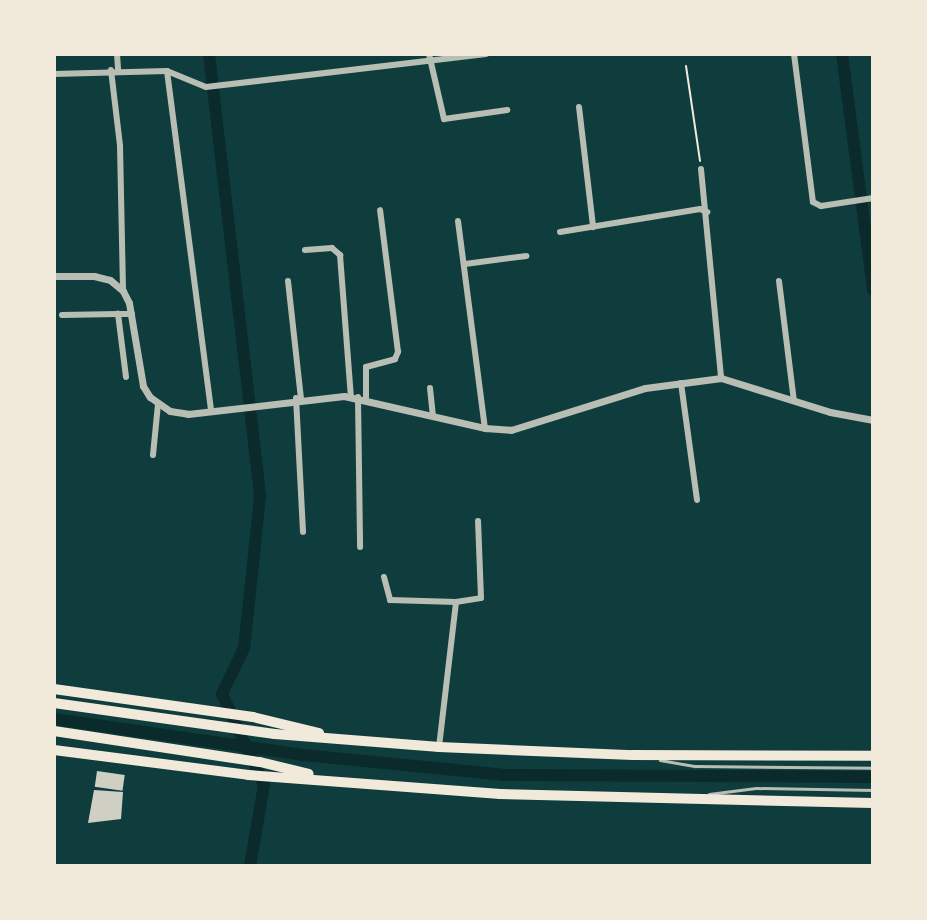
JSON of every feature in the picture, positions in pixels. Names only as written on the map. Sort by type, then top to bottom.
[{"type":"main road","points":[[54,689],[253,717],[330,735]]},
{"type":"main road","points":[[54,702],[251,731],[330,735],[439,747],[633,755],[873,755]]},
{"type":"main road","points":[[54,732],[260,762],[324,778]]},
{"type":"main road","points":[[54,750],[249,775],[324,778],[486,793],[667,800],[873,803]]},
{"type":"street","points":[[117,54],[115,70],[120,146],[123,290],[132,314],[143,386],[158,404],[188,414],[298,398],[358,398],[485,428],[531,426],[645,388],[721,378],[793,401],[873,420]]},
{"type":"street","points":[[54,74],[115,70],[167,71],[205,87],[486,54]]},
{"type":"street","points":[[794,54],[813,202],[821,206],[871,199]]},
{"type":"street","points":[[434,58],[444,119],[507,110]]},
{"type":"street","points":[[167,71],[211,411]]},
{"type":"street","points":[[579,107],[593,227]]},
{"type":"street","points":[[701,169],[721,378]]},
{"type":"street","points":[[559,232],[700,209],[707,212]]},
{"type":"street","points":[[358,398],[366,367],[395,359],[398,352],[380,210]]},
{"type":"street","points":[[458,221],[485,428]]},
{"type":"street","points":[[305,250],[332,248],[340,256],[358,398],[360,547]]},
{"type":"street","points":[[465,264],[526,256]]},
{"type":"street","points":[[54,275],[94,276],[123,290]]},
{"type":"street","points":[[288,281],[298,398],[303,532]]},
{"type":"street","points":[[779,281],[793,401]]},
{"type":"street","points":[[118,314],[126,377]]},
{"type":"street","points":[[62,315],[132,314]]},
{"type":"street","points":[[681,383],[697,500]]},
{"type":"street","points":[[430,388],[433,415]]},
{"type":"street","points":[[153,456],[158,404]]},
{"type":"street","points":[[384,577],[390,600],[456,602],[481,598],[478,521]]},
{"type":"street","points":[[439,747],[456,602]]},
{"type":"lane","points":[[633,755],[695,766],[873,768]]},
{"type":"lane","points":[[667,800],[756,788],[873,790]]},
{"type":"path","points":[[686,66],[701,169]]},
{"type":"building","points":[[97,771],[125,775],[123,791],[95,787]]},
{"type":"building","points":[[94,790],[123,792],[121,819],[88,823]]},
{"type":"waterway","points":[[209,54],[260,497],[244,648],[222,694],[264,785],[250,866]]},
{"type":"waterway","points":[[842,54],[873,290]]},
{"type":"waterway","points":[[54,719],[303,755],[506,775],[873,777]]}]
